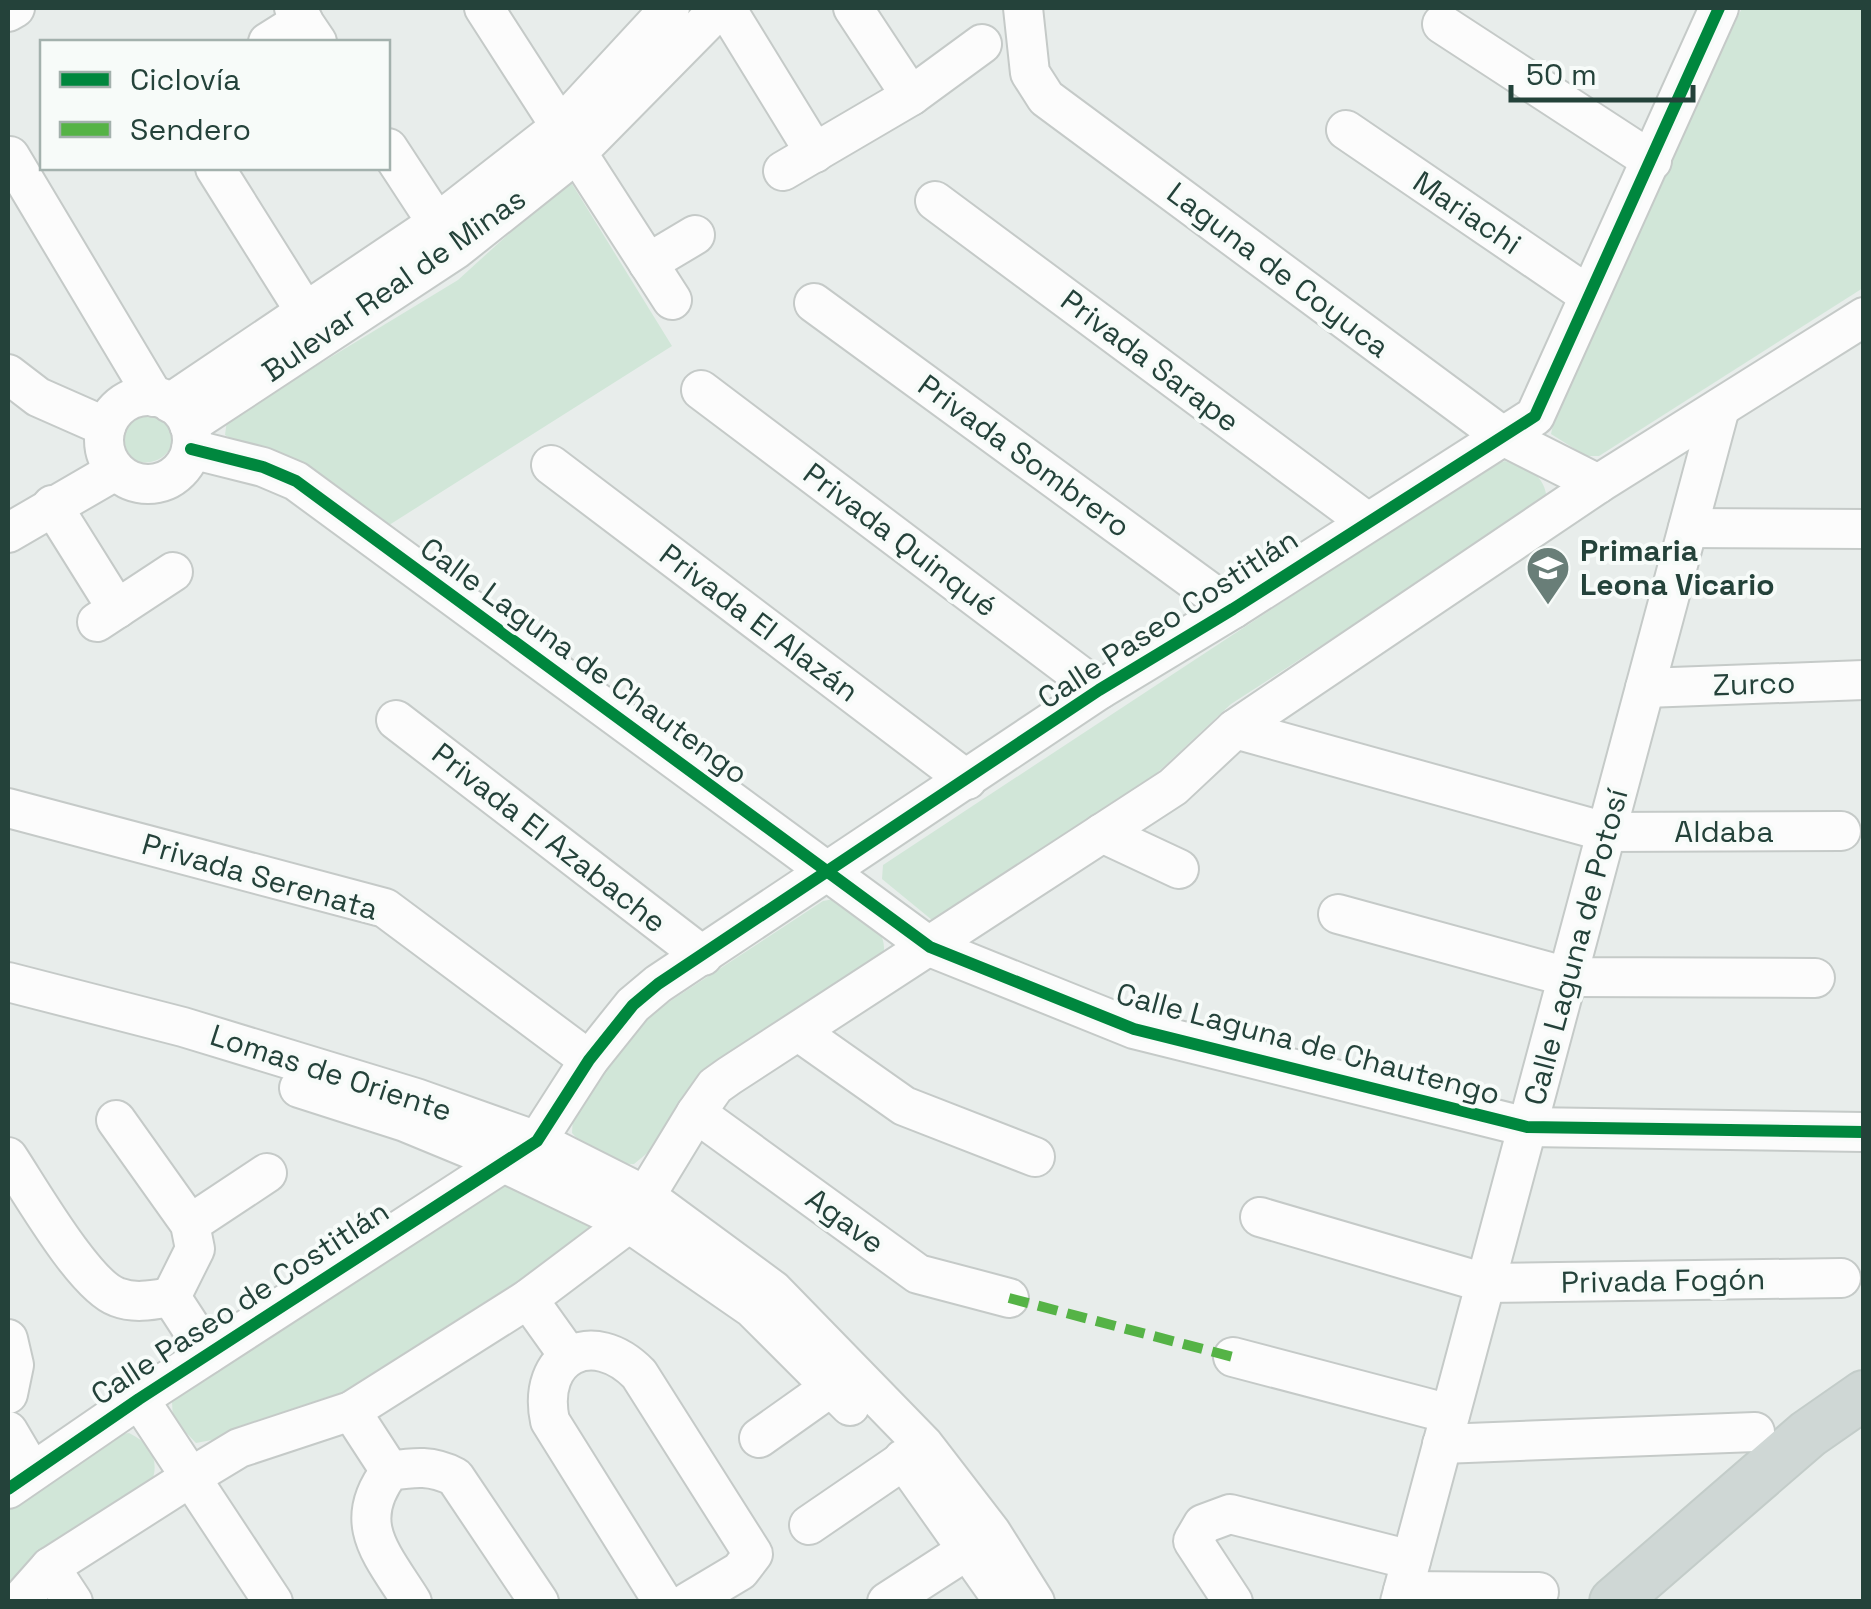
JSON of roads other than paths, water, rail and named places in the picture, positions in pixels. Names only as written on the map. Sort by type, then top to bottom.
[{"type":"main road","points":[[1614,1602],[1808,1434],[1864,1395]]},
{"type":"street","points":[[8,12],[15,8]]},
{"type":"street","points":[[484,8],[672,300]]},
{"type":"street","name":"Bulevar Real de Minas","points":[[176,418],[306,312],[437,222],[568,140],[670,8]]},
{"type":"street","points":[[723,8],[799,162],[911,96],[982,44]]},
{"type":"street","name":"Bulevar Real de Minas","points":[[176,418],[455,250],[568,140],[723,8]]},
{"type":"street","points":[[853,8],[911,96]]},
{"type":"street","name":"Laguna de Coyuca","points":[[1023,8],[1030,73],[1046,98],[1501,435],[1598,484]]},
{"type":"street","name":"Calle Paseo Costitlán","points":[[502,1162],[537,1141],[588,1060],[633,1006],[658,984],[1099,690],[1535,416],[1652,160],[1704,14]]},
{"type":"street","points":[[272,40],[305,24]]},
{"type":"street","points":[[1442,24],[1652,160]]},
{"type":"street","name":"Mariachi","points":[[1346,130],[1588,295]]},
{"type":"street","points":[[390,151],[437,222]]},
{"type":"street","points":[[8,374],[109,449],[127,479],[154,484],[179,472],[176,418],[20,202],[10,156]]},
{"type":"street","points":[[216,170],[306,312]]},
{"type":"street","name":"Privada Sarape","points":[[935,201],[1366,521]]},
{"type":"street","points":[[648,263],[695,235]]},
{"type":"street","name":"Privada Sombrero","points":[[814,303],[1233,609]]},
{"type":"street","points":[[19,1602],[50,1567],[191,1476],[239,1448],[351,1411],[528,1298],[636,1209],[715,1086],[1173,786],[1234,729],[1598,484],[1864,317]]},
{"type":"street","name":"Privada Quinqué","points":[[701,390],[1099,690]]},
{"type":"street","points":[[8,533],[52,505],[109,449],[119,407],[142,397],[176,418]]},
{"type":"street","name":"Calle Laguna de Potosí","points":[[1405,1584],[1720,408]]},
{"type":"street","name":"Calle Laguna de Chautengo","points":[[176,418],[296,481],[930,947],[1134,1030],[1527,1128],[1864,1132]]},
{"type":"street","points":[[8,509],[109,449]]},
{"type":"street","points":[[1640,460],[1665,466],[1682,476],[1691,517],[1864,529]]},
{"type":"street","name":"Privada El Alazán","points":[[550,465],[967,780]]},
{"type":"street","points":[[52,505],[106,616],[173,572]]},
{"type":"street","name":"Zurco","points":[[1645,688],[1864,680]]},
{"type":"street","name":"Privada El Azabache","points":[[396,720],[703,956]]},
{"type":"street","name":"Aldaba","points":[[1234,729],[1606,832],[1841,831]]},
{"type":"street","name":"Privada Serenata","points":[[8,808],[386,908],[588,1060]]},
{"type":"street","points":[[1102,832],[1179,868]]},
{"type":"street","points":[[1338,914],[1568,977],[1815,978]]},
{"type":"street","name":"Lomas de Oriente","points":[[8,982],[201,1032],[376,1085],[537,1141],[636,1209]]},
{"type":"street","name":"Lomas de Oriente","points":[[8,1008],[208,1059],[404,1122],[502,1162],[636,1209]]},
{"type":"street","points":[[799,1032],[904,1106],[1034,1157]]},
{"type":"street","name":"Agave","points":[[696,1113],[918,1274],[1009,1298]]},
{"type":"street","points":[[116,1120],[190,1224],[195,1249],[171,1297]]},
{"type":"street","points":[[8,1158],[92,1280],[116,1297],[140,1302],[171,1297]]},
{"type":"street","name":"Calle Paseo de Costitlán","points":[[19,1480],[502,1162]]},
{"type":"street","points":[[190,1224],[268,1173]]},
{"type":"street","points":[[636,1209],[752,1308],[904,1460],[1004,1602]]},
{"type":"street","points":[[636,1209],[772,1290],[924,1444],[991,1532],[1035,1602]]},
{"type":"street","name":"Privada Fogón","points":[[1260,1217],[1486,1283],[1842,1278]]},
{"type":"street","points":[[171,1297],[208,1354]]},
{"type":"street","points":[[528,1298],[568,1356]]},
{"type":"street","points":[[8,1339],[14,1365],[8,1394]]},
{"type":"street","points":[[663,1602],[550,1422],[546,1400],[549,1379],[568,1356],[584,1351],[604,1352],[625,1359],[639,1374],[753,1554],[740,1571],[688,1602]]},
{"type":"street","points":[[1233,1357],[1446,1429],[1755,1432]]},
{"type":"street","points":[[759,1438],[832,1387]]},
{"type":"street","points":[[138,1399],[273,1602]]},
{"type":"street","points":[[351,1411],[390,1471]]},
{"type":"street","points":[[8,1431],[19,1480]]},
{"type":"street","points":[[809,1525],[904,1460]]},
{"type":"street","points":[[412,1602],[371,1532],[370,1514],[378,1486],[390,1471],[435,1467],[455,1477],[539,1602]]},
{"type":"street","points":[[1233,1602],[1193,1540],[1203,1524],[1230,1514],[1405,1584],[1539,1592]]},
{"type":"street","points":[[886,1602],[969,1549]]},
{"type":"street","points":[[50,1567],[73,1602]]},
{"type":"place","name":"Primaria Leona Vicario","points":[[1548,606]]}]
